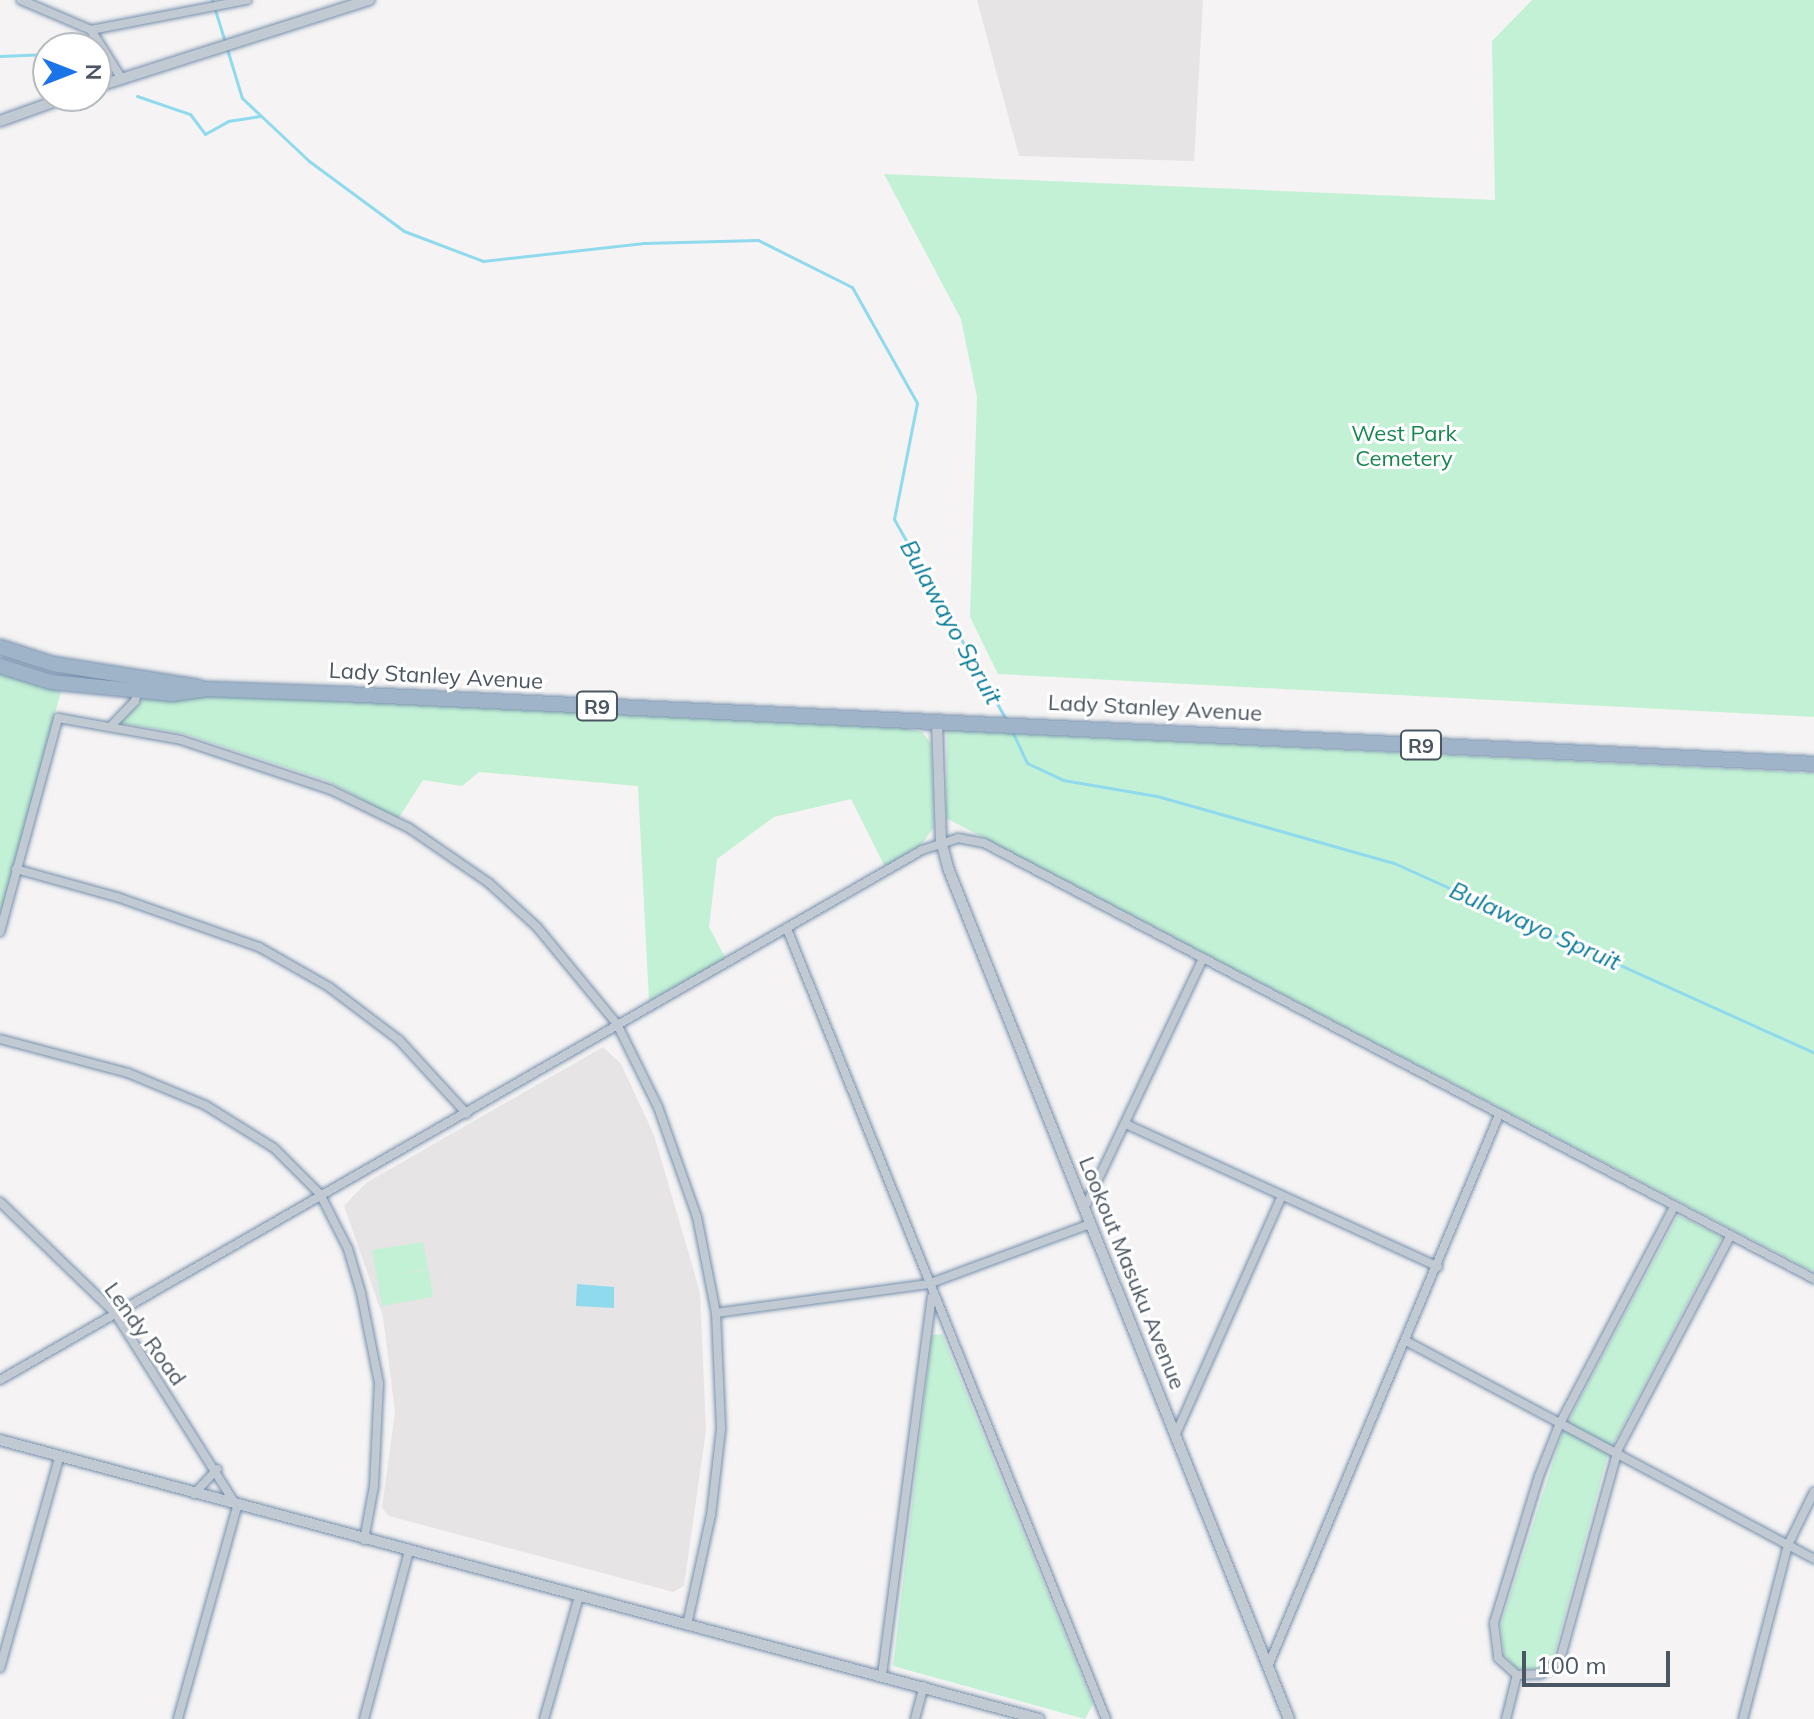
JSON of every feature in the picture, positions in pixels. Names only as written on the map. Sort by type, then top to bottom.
[{"type":"highway","name":"Lady Stanley Avenue","points":[[0,647],[53,664],[138,684]]},
{"type":"highway","name":"Lady Stanley Avenue","points":[[0,666],[51,682],[1027,723],[1814,764]]},
{"type":"street","points":[[21,0],[91,30],[122,79]]},
{"type":"street","points":[[91,30],[192,8],[247,0]]},
{"type":"street","points":[[112,82],[369,0]]},
{"type":"street","points":[[0,121],[32,110]]},
{"type":"street","points":[[110,727],[138,684]]},
{"type":"street","points":[[0,932],[58,718],[110,727],[249,761],[331,790],[409,828],[489,883],[537,927],[617,1024],[677,1156],[716,1313],[721,1429],[716,1474],[687,1625]]},
{"type":"street","name":"Lookout Masuku Avenue","points":[[937,721],[941,841],[1084,1209],[1289,1719]]},
{"type":"street","points":[[0,1380],[320,1194],[467,1114],[617,1024],[941,841],[958,838],[984,843],[1814,1279]]},
{"type":"street","points":[[16,869],[117,897],[259,947],[329,987],[399,1040],[467,1114]]},
{"type":"street","points":[[787,929],[932,1296],[1106,1719]]},
{"type":"street","points":[[1084,1209],[1202,960]]},
{"type":"street","points":[[0,1039],[128,1073],[205,1105],[274,1148],[320,1194],[348,1249],[361,1293],[379,1383],[374,1486],[364,1540]]},
{"type":"street","points":[[1269,1664],[1438,1267],[1499,1115]]},
{"type":"street","points":[[1126,1124],[1281,1198],[1438,1267]]},
{"type":"street","points":[[1175,1436],[1281,1198]]},
{"type":"street","name":"Lendy Road","points":[[0,1202],[115,1313],[217,1469],[237,1507]]},
{"type":"street","points":[[1674,1207],[1560,1423],[1494,1623],[1498,1658],[1517,1675],[1541,1674],[1560,1660],[1618,1449],[1731,1235]]},
{"type":"street","points":[[716,1313],[928,1284],[1090,1224]]},
{"type":"street","points":[[882,1675],[932,1296]]},
{"type":"street","points":[[1406,1341],[1560,1423],[1618,1449],[1814,1559]]},
{"type":"street","points":[[0,1440],[237,1507],[924,1686],[1039,1719]]},
{"type":"street","points":[[0,1668],[60,1455]]},
{"type":"street","points":[[194,1494],[217,1469]]},
{"type":"street","points":[[1743,1719],[1788,1545],[1814,1492]]},
{"type":"street","points":[[178,1719],[237,1507]]},
{"type":"street","points":[[364,1719],[409,1551]]},
{"type":"street","points":[[544,1719],[579,1596]]},
{"type":"street","points":[[1506,1719],[1517,1675]]},
{"type":"street","points":[[915,1719],[924,1686]]},
{"type":"shaded area","points":[[977,0],[1203,0],[1194,161],[1019,156]]},
{"type":"shaded area","points":[[603,1047],[621,1064],[654,1135],[700,1292],[706,1430],[684,1586],[673,1592],[389,1516],[382,1508],[395,1412],[383,1317],[344,1206],[366,1183]]},
{"type":"green space","name":"West Park Cemetery","points":[[1532,0],[1814,0],[1814,717],[998,674],[970,617],[977,397],[961,319],[884,174],[1495,200],[1492,41]]},
{"type":"green space","points":[[0,671],[61,692],[0,916]]},
{"type":"green space","points":[[211,695],[903,728],[922,732],[931,743],[934,827],[921,845],[885,867],[851,799],[774,817],[717,859],[709,927],[726,959],[649,1001],[638,786],[479,772],[462,786],[423,780],[398,819],[330,782],[185,734],[120,723],[144,699]]},
{"type":"green space","points":[[947,730],[1814,773],[1814,1272],[946,818]]},
{"type":"green space","points":[[1678,1215],[1722,1237],[1608,1454],[1554,1655],[1537,1669],[1517,1669],[1504,1654],[1501,1624],[1563,1431]]},
{"type":"green space","points":[[423,1242],[428,1269],[392,1275],[429,1270],[433,1297],[382,1306],[372,1250]]},
{"type":"green space","points":[[942,1334],[1093,1704],[1085,1719],[893,1666],[932,1335]]},
{"type":"water","points":[[577,1284],[614,1287],[614,1308],[576,1306]]},
{"type":"waterway","name":"Bulawayo Spruit","points":[[212,0],[225,42]]},
{"type":"waterway","name":"Bulawayo Spruit","points":[[227,49],[242,98],[309,161],[404,231],[483,261],[644,243],[758,240],[852,287],[917,403],[894,519],[1007,721]]},
{"type":"waterway","points":[[0,56],[32,55]]},
{"type":"waterway","points":[[137,96],[190,114],[205,134],[228,121],[260,116]]},
{"type":"waterway","name":"Bulawayo Spruit","points":[[1012,731],[1027,763],[1063,780],[1157,796],[1394,863],[1814,1053]]}]
